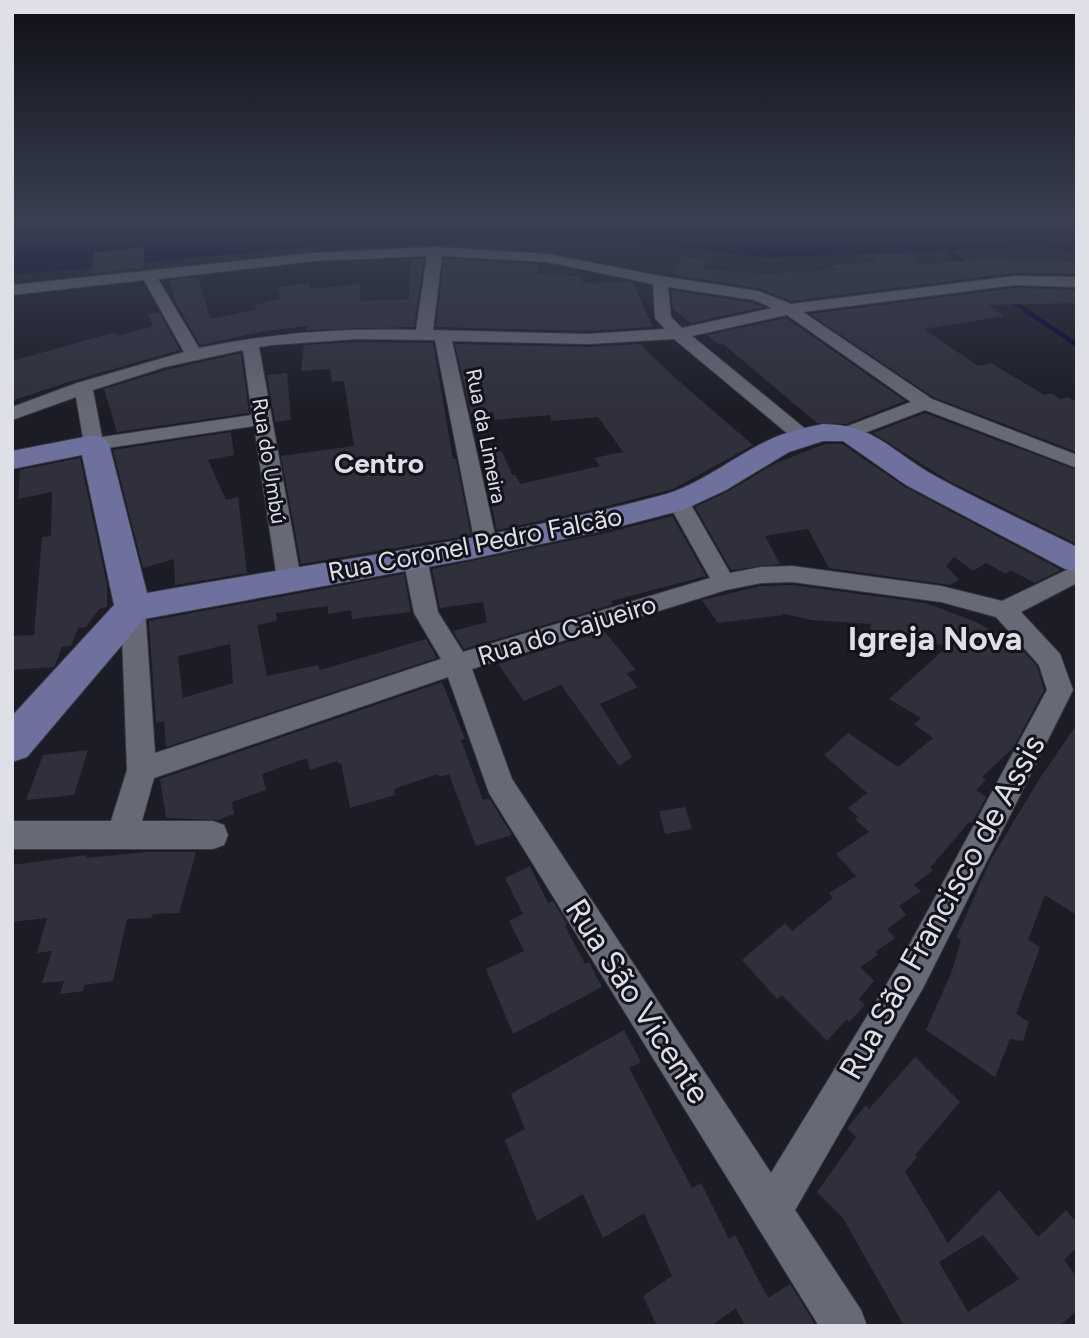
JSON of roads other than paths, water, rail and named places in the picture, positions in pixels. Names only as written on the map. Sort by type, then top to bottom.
[{"type":"street","points":[[12,290],[51,285]]},
{"type":"street","points":[[155,285],[194,354]]},
{"type":"street","name":"Rua da Limeira","points":[[435,285],[433,335],[486,544]]},
{"type":"street","points":[[660,285],[663,318],[801,435],[847,433],[925,403]]},
{"type":"street","points":[[689,285],[758,296],[789,309],[925,403],[1077,462]]},
{"type":"street","points":[[12,414],[83,387],[194,354],[250,343],[312,336],[433,335],[531,340],[678,333],[724,327],[789,309],[967,285]]},
{"type":"street","name":"Rua do Umbú","points":[[250,343],[289,579]]},
{"type":"street","points":[[83,387],[133,608],[142,770],[124,831],[120,834]]},
{"type":"street","points":[[12,460],[94,444],[263,419]]},
{"type":"street","points":[[847,433],[916,477],[1077,561]]},
{"type":"street","name":"Rua Coronel Pedro Falcão","points":[[133,608],[415,558],[625,516],[678,501],[708,488],[801,435]]},
{"type":"street","points":[[1046,449],[1077,440]]},
{"type":"street","points":[[678,501],[724,582]]},
{"type":"street","name":"Rua São Vicente","points":[[415,558],[426,613],[457,664],[499,784],[845,1326]]},
{"type":"street","points":[[1004,610],[1077,573]]},
{"type":"street","name":"Rua do Cajueiro","points":[[142,770],[457,664],[724,582],[761,575],[792,574],[941,594],[1004,610]]},
{"type":"street","points":[[12,745],[133,608]]},
{"type":"street","name":"Rua São Francisco de Assis","points":[[772,1209],[911,976],[1060,690],[1051,661],[1004,610]]},
{"type":"street","points":[[12,835],[213,835]]},
{"type":"waterway","points":[[1009,299],[1077,345]]},
{"type":"district","name":"Centro","points":[[379,463]]},
{"type":"district","name":"Igreja Nova","points":[[935,638]]}]
